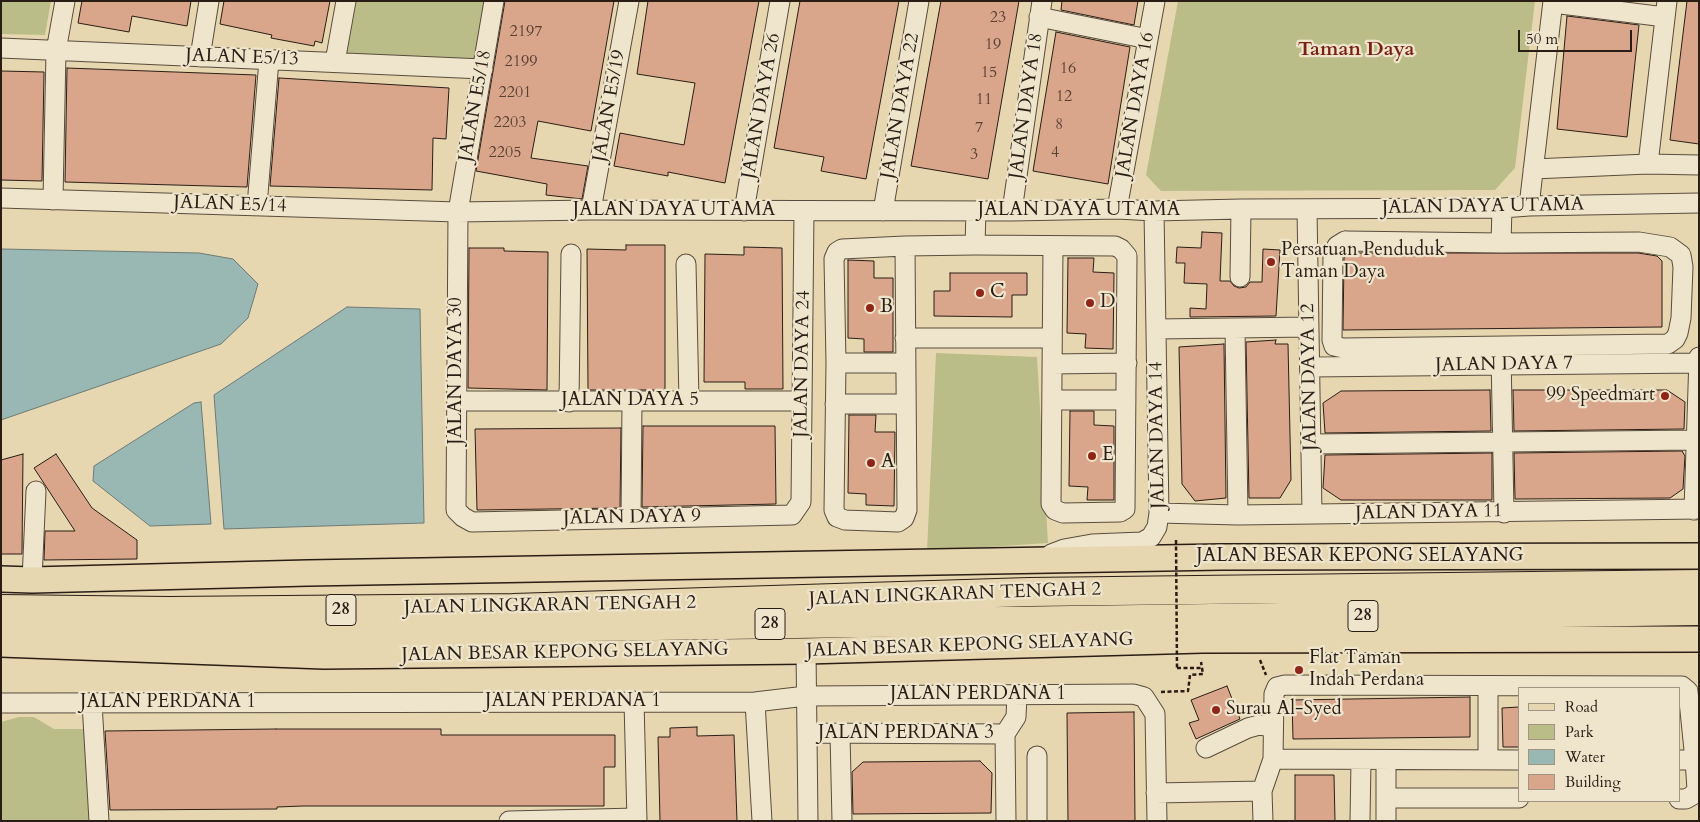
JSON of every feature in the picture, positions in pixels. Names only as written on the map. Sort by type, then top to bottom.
[{"type":"highway","name":"JALAN LINGKARAN TENGAH 2","points":[[1,631],[168,633],[1029,592],[1699,584]]},
{"type":"highway","name":"JALAN LINGKARAN TENGAH 2","points":[[1,609],[512,618],[1028,620],[1699,612]]},
{"type":"main road","name":"JALAN BESAR KEPONG SELAYANG","points":[[1,579],[32,580],[308,573],[1221,557],[1699,556]]},
{"type":"main road","name":"JALAN BESAR KEPONG SELAYANG","points":[[1,644],[324,656],[806,651],[1202,640],[1699,639]]},
{"type":"street","points":[[53,200],[56,51],[65,1]]},
{"type":"street","points":[[200,57],[209,1]]},
{"type":"street","points":[[335,62],[346,1]]},
{"type":"street","name":"JALAN E5/18","points":[[458,212],[494,1]]},
{"type":"street","name":"JALAN E5/19","points":[[591,210],[629,1]]},
{"type":"street","name":"JALAN DAYA 26","points":[[744,211],[780,1]]},
{"type":"street","name":"JALAN DAYA 22","points":[[882,211],[919,1]]},
{"type":"street","name":"JALAN DAYA 16","points":[[1117,209],[1155,1]]},
{"type":"street","points":[[1529,206],[1553,2],[1666,9],[1648,164]]},
{"type":"street","points":[[1040,9],[1148,39]]},
{"type":"street","name":"JALAN DAYA 18","points":[[1012,211],[1040,9]]},
{"type":"street","name":"JALAN E5/13","points":[[1,48],[483,69]]},
{"type":"street","points":[[258,206],[269,60]]},
{"type":"street","points":[[1533,170],[1648,164],[1699,165]]},
{"type":"street","name":"JALAN E5/14","points":[[1,198],[458,212]]},
{"type":"street","name":"JALAN DAYA UTAMA","points":[[458,212],[591,210],[1012,211],[1117,209],[1154,211],[1502,208],[1699,203]]},
{"type":"street","points":[[1501,243],[1502,208]]},
{"type":"street","points":[[1240,278],[1241,209]]},
{"type":"street","name":"JALAN DAYA 12","points":[[1307,209],[1312,514]]},
{"type":"street","name":"JALAN DAYA 24","points":[[792,515],[801,502],[804,211]]},
{"type":"street","points":[[975,246],[976,211]]},
{"type":"street","name":"JALAN DAYA 14","points":[[1036,560],[1064,549],[1092,544],[1142,542],[1151,537],[1158,527],[1154,211]]},
{"type":"street","name":"JALAN DAYA 30","points":[[458,212],[456,510],[464,518],[472,522]]},
{"type":"street","points":[[1345,241],[1501,243],[1639,242],[1670,247],[1681,255],[1683,267],[1681,318],[1675,339],[1668,344],[1501,356],[1353,349],[1334,346],[1332,340],[1333,254],[1337,246],[1345,241]]},
{"type":"street","points":[[905,246],[907,510],[904,518],[898,522],[845,520],[837,517],[834,510],[836,363],[834,259],[837,252],[842,249],[905,246],[1053,246],[1115,246],[1122,249],[1127,256],[1125,509],[1120,512],[1063,513],[1054,510],[1051,504],[1053,246]]},
{"type":"street","points":[[569,402],[571,254]]},
{"type":"street","points":[[686,264],[689,401]]},
{"type":"street","points":[[1156,329],[1309,327]]},
{"type":"street","points":[[1235,328],[1238,515]]},
{"type":"street","points":[[905,338],[1052,338]]},
{"type":"street","points":[[1501,356],[1504,513]]},
{"type":"street","name":"JALAN DAYA 7","points":[[1310,367],[1501,356],[1698,363]]},
{"type":"street","points":[[1697,509],[1696,440],[1699,357]]},
{"type":"street","points":[[836,363],[905,363]]},
{"type":"street","points":[[1052,364],[1127,363]]},
{"type":"street","points":[[1052,400],[1126,400]]},
{"type":"street","name":"JALAN DAYA 5","points":[[457,401],[802,401]]},
{"type":"street","points":[[631,518],[632,401]]},
{"type":"street","points":[[835,404],[905,404]]},
{"type":"street","points":[[1311,444],[1696,440]]},
{"type":"street","points":[[32,580],[36,491]]},
{"type":"street","name":"JALAN DAYA 11","points":[[1159,513],[1238,515],[1697,509]]},
{"type":"street","name":"JALAN DAYA 9","points":[[472,522],[792,515]]},
{"type":"street","points":[[806,651],[808,821]]},
{"type":"street","points":[[1263,821],[1262,791],[1273,759],[1274,694],[1277,687],[1285,685],[1682,686],[1688,691],[1687,760],[1696,789],[1693,796],[1686,800],[1680,799]]},
{"type":"street","points":[[1488,686],[1488,760]]},
{"type":"street","points":[[1006,821],[1005,734],[1016,716],[1017,695]]},
{"type":"street","points":[[1153,695],[1155,714],[1156,821]]},
{"type":"street","name":"JALAN PERDANA 1","points":[[1,703],[755,702],[806,696],[1153,695]]},
{"type":"street","points":[[509,821],[637,820],[634,701]]},
{"type":"street","points":[[755,702],[762,821]]},
{"type":"street","points":[[92,703],[99,821]]},
{"type":"street","points":[[1206,748],[1248,728],[1259,725],[1273,727]]},
{"type":"street","name":"JALAN PERDANA 3","points":[[807,734],[1005,734]]},
{"type":"street","points":[[840,734],[842,821]]},
{"type":"street","points":[[1037,756],[1037,821]]},
{"type":"street","points":[[1273,759],[1518,760]]},
{"type":"street","points":[[1360,821],[1361,760]]},
{"type":"street","points":[[1386,760],[1386,821]]},
{"type":"street","points":[[1156,793],[1262,791]]},
{"type":"street","points":[[1386,798],[1518,798]]},
{"type":"path","points":[[1176,540],[1177,668],[1202,668]]},
{"type":"path","points":[[1153,695],[1188,691],[1190,675],[1203,674],[1202,662]]},
{"type":"green space","points":[[1,1],[51,1],[45,35],[1,34]]},
{"type":"green space","points":[[349,1],[494,1],[483,69],[364,64],[338,47]]},
{"type":"green space","points":[[1178,1],[1535,1],[1515,168],[1495,190],[1161,191],[1146,175]]},
{"type":"green space","points":[[936,353],[1037,357],[1048,543],[927,551]]},
{"type":"green space","points":[[19,717],[34,717],[54,729],[84,729],[89,821],[1,821],[1,722]]},
{"type":"water","points":[[1,249],[199,253],[233,259],[258,284],[248,318],[221,344],[1,420]]},
{"type":"water","points":[[347,307],[420,309],[424,523],[224,529],[214,395]]},
{"type":"water","points":[[201,402],[211,524],[150,526],[93,481],[94,466],[194,403]]},
{"type":"building","points":[[82,1],[191,1],[187,26],[132,16],[129,32],[78,23]]},
{"type":"building","points":[[224,1],[330,1],[322,43],[315,41],[314,46],[271,38],[272,35],[220,24]]},
{"type":"building","points":[[505,1],[614,1],[591,131],[538,121],[531,158],[588,166],[582,199],[546,195],[547,184],[476,171]]},
{"type":"building","points":[[648,1],[759,1],[725,183],[668,172],[668,176],[614,166],[620,133],[684,145],[695,83],[637,74]]},
{"type":"building","points":[[800,1],[899,1],[866,179],[821,171],[824,157],[774,148]]},
{"type":"building","points":[[941,1],[1019,1],[988,179],[911,166]]},
{"type":"building","points":[[1062,1],[1138,1],[1134,25],[1061,10]]},
{"type":"building","points":[[1687,1],[1699,1],[1699,144],[1670,140]]},
{"type":"building","points":[[1567,16],[1639,25],[1627,137],[1557,129]]},
{"type":"building","points":[[1056,32],[1130,47],[1108,184],[1033,171]]},
{"type":"building","points":[[67,68],[256,75],[247,187],[65,182]]},
{"type":"building","points":[[1,71],[44,72],[42,181],[1,180]]},
{"type":"building","points":[[279,78],[449,88],[446,139],[433,138],[432,190],[270,186]]},
{"type":"building","points":[[1202,232],[1222,233],[1220,281],[1230,281],[1239,288],[1246,287],[1250,282],[1262,282],[1263,249],[1280,250],[1276,316],[1190,317],[1190,308],[1206,309],[1207,284],[1184,283],[1185,263],[1176,263],[1177,247],[1201,248]]},
{"type":"building","points":[[626,245],[665,245],[665,390],[588,390],[587,249],[626,250]]},
{"type":"building","points":[[744,247],[782,248],[783,389],[745,389],[745,382],[704,382],[705,254],[744,255]]},
{"type":"building","points":[[469,248],[504,248],[504,251],[548,252],[547,390],[468,388]]},
{"type":"building","points":[[1348,253],[1638,253],[1657,256],[1662,261],[1662,327],[1343,330],[1344,258]]},
{"type":"building","name":"D","points":[[1068,258],[1094,258],[1093,272],[1114,273],[1113,349],[1085,348],[1086,334],[1067,333]]},
{"type":"building","name":"B","points":[[848,260],[874,261],[874,278],[893,278],[893,352],[864,352],[864,339],[848,338]]},
{"type":"building","name":"C","points":[[950,273],[1027,273],[1027,295],[1012,295],[1012,317],[934,316],[934,291],[950,291]]},
{"type":"building","points":[[1276,340],[1275,344],[1288,344],[1291,480],[1280,498],[1249,498],[1246,342]]},
{"type":"building","points":[[1224,344],[1226,498],[1195,501],[1182,484],[1179,347]]},
{"type":"building","points":[[1490,390],[1491,431],[1325,433],[1323,403],[1341,391]]},
{"type":"building","points":[[1513,390],[1667,390],[1685,402],[1684,429],[1514,431]]},
{"type":"building","name":"E","points":[[1070,411],[1094,411],[1094,425],[1114,426],[1114,500],[1087,500],[1088,487],[1069,486]]},
{"type":"building","name":"A","points":[[849,415],[876,415],[875,432],[895,432],[894,506],[866,505],[866,494],[848,493]]},
{"type":"building","points":[[643,426],[775,426],[776,504],[642,507]]},
{"type":"building","points":[[621,428],[620,508],[477,510],[475,429]]},
{"type":"building","points":[[1682,451],[1685,456],[1683,489],[1670,498],[1515,499],[1514,453]]},
{"type":"building","points":[[1492,453],[1492,500],[1341,500],[1323,488],[1325,455]]},
{"type":"building","points":[[23,454],[22,554],[1,554],[1,460]]},
{"type":"building","points":[[56,454],[92,508],[137,540],[137,559],[44,560],[45,531],[75,531],[34,468]]},
{"type":"building","name":"Surau Al-Syed","points":[[1227,686],[1240,719],[1196,739],[1189,723],[1199,720],[1191,700]]},
{"type":"building","points":[[1470,697],[1470,737],[1293,739],[1292,700]]},
{"type":"building","points":[[1518,707],[1518,747],[1503,747],[1502,708]]},
{"type":"building","points":[[1134,712],[1135,821],[1068,821],[1067,713]]},
{"type":"building","points":[[697,727],[697,736],[734,735],[737,821],[660,821],[658,737],[670,737],[670,728]]},
{"type":"building","points":[[441,729],[441,735],[615,735],[615,767],[604,767],[604,806],[303,806],[277,807],[277,809],[110,810],[105,731]]},
{"type":"building","points":[[980,761],[992,773],[991,813],[853,814],[852,772],[863,762]]},
{"type":"building","points":[[1295,775],[1334,775],[1335,821],[1295,821]]},
{"type":"place","name":"Persatuan Penduduk Taman Daya","points":[[1271,262]]},
{"type":"place","name":"C","points":[[980,293]]},
{"type":"place","name":"D","points":[[1090,303]]},
{"type":"place","name":"B","points":[[870,308]]},
{"type":"place","name":"99 Speedmart","points":[[1665,396]]},
{"type":"place","name":"E","points":[[1092,456]]},
{"type":"place","name":"A","points":[[871,463]]},
{"type":"place","name":"Flat Taman Indah Perdana","points":[[1299,670]]},
{"type":"place","name":"Surau Al-Syed","points":[[1216,710]]},
{"type":"district","name":"Taman Daya","points":[[1356,50]]}]
